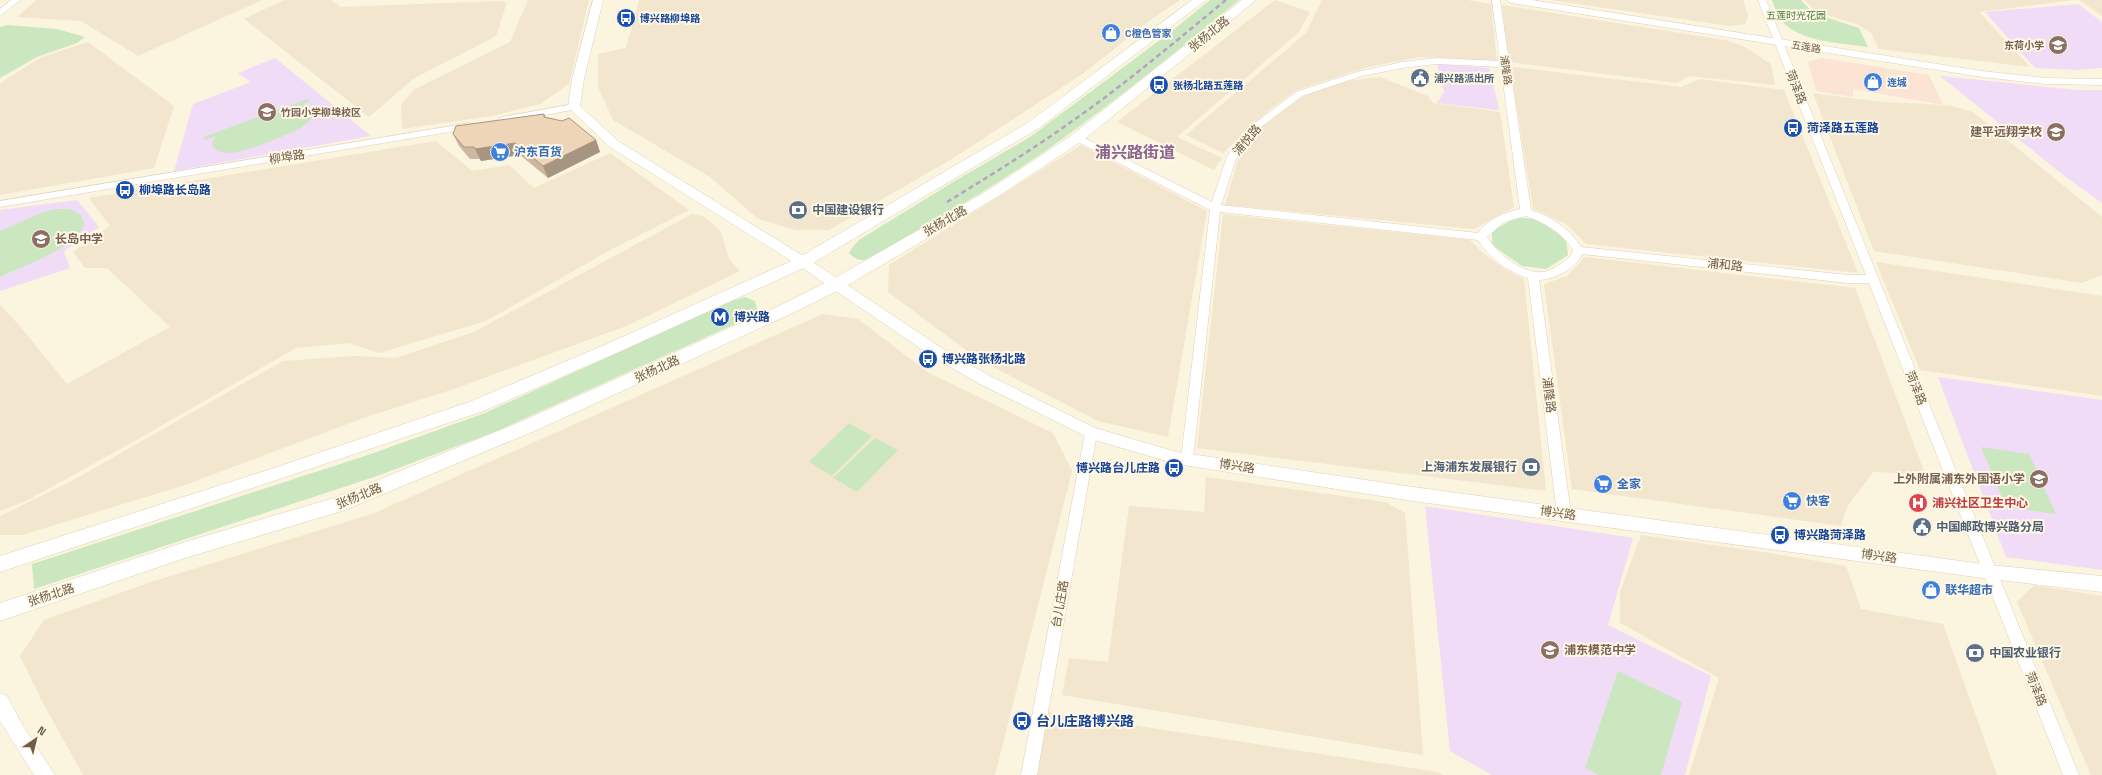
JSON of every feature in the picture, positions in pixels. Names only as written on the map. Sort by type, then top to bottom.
[{"type":"main road","points":[[0,564],[266,478],[475,407],[606,351],[803,262],[1034,125],[1200,0]]},
{"type":"main road","name":"张杨北路","points":[[0,612],[188,549],[338,505],[568,409],[702,349],[837,284],[992,194],[1077,138],[1250,0]]},
{"type":"street","points":[[0,13],[16,0]]},
{"type":"street","points":[[574,107],[578,79],[598,0]]},
{"type":"street","name":"浦隆路","points":[[1496,0],[1526,212]]},
{"type":"street","name":"五莲路","points":[[1511,0],[1778,43],[2004,77],[2045,81],[2102,82]]},
{"type":"street","name":"菏泽路","points":[[1762,0],[2071,775]]},
{"type":"street","name":"浦悦路","points":[[1187,459],[1215,208],[1231,158],[1258,125],[1299,94],[1360,74],[1402,65],[1437,61],[1505,64]]},
{"type":"street","name":"柳埠路","points":[[0,204],[574,107]]},
{"type":"street","name":"博兴路","points":[[574,107],[614,144],[690,194],[803,262],[938,353],[985,380],[1091,433],[1177,458],[1413,494],[1990,572],[2102,584]]},
{"type":"street","points":[[1077,138],[1215,208],[1481,237]]},
{"type":"street","points":[[1526,212],[1542,217],[1573,240],[1578,250],[1575,259],[1545,276],[1533,275],[1520,272],[1485,247],[1481,237],[1486,229],[1512,214],[1526,212]]},
{"type":"street","name":"浦和路","points":[[1578,250],[1848,279],[1872,279]]},
{"type":"street","name":"浦隆路","points":[[1533,275],[1564,514]]},
{"type":"street","name":"台儿庄路","points":[[1029,775],[1091,433]]},
{"type":"street","points":[[0,702],[16,732],[45,775]]},
{"type":"shaded area","points":[[36,0],[262,0],[138,56],[81,21],[17,17]]},
{"type":"shaded area","points":[[284,0],[331,0],[341,7],[499,1],[507,2],[496,36],[413,79],[369,117],[244,19]]},
{"type":"shaded area","points":[[528,0],[589,0],[569,84],[540,104],[492,116],[402,129],[401,104],[415,89],[510,42]]},
{"type":"shaded area","points":[[639,0],[1180,0],[1153,18],[1084,73],[955,157],[829,230],[796,230],[758,219],[710,177],[613,120],[598,87],[598,54],[626,48]]},
{"type":"shaded area","points":[[1275,0],[1310,12],[1299,32],[1177,137],[1222,158],[1214,170],[1117,122]]},
{"type":"shaded area","points":[[1322,0],[1467,0],[1491,4],[1497,61],[1420,57],[1368,67],[1297,90],[1268,111],[1223,153],[1186,135],[1306,33]]},
{"type":"shaded area","points":[[1550,0],[1743,0],[1748,16],[1745,24],[1730,26]]},
{"type":"shaded area","points":[[1805,0],[2074,0],[1979,12],[2030,67],[1879,49],[1871,33],[1857,24],[1816,12]]},
{"type":"shaded area","points":[[2079,0],[2102,0],[2102,16]]},
{"type":"shaded area","name":"东荷小学","points":[[2078,4],[2102,22],[2102,68],[2079,70],[2035,68],[1985,12]]},
{"type":"shaded area","points":[[1502,5],[1725,40],[1743,46],[1771,64],[1775,85],[1689,76],[1677,83],[1508,62]]},
{"type":"shaded area","points":[[88,42],[174,106],[154,168],[0,195],[0,83],[42,57]]},
{"type":"shaded area","name":"竹园小学柳埠校区","points":[[275,58],[371,136],[174,171],[193,104],[251,82],[238,73]]},
{"type":"shaded area","name":"连城","points":[[1822,58],[1929,75],[1943,105],[1853,89],[1853,97],[1816,91],[1808,62]]},
{"type":"shaded area","points":[[1437,64],[1489,68],[1499,108],[1498,110],[1437,103],[1444,92]]},
{"type":"shaded area","points":[[1513,67],[1681,87],[1700,79],[1784,90],[1858,273],[1586,244],[1566,224],[1533,209],[1511,71]]},
{"type":"shaded area","name":"建平远翔学校","points":[[1940,76],[2077,90],[2102,90],[2102,203],[2062,174]]},
{"type":"shaded area","points":[[1380,77],[1428,96],[1433,103],[1500,112],[1514,207],[1474,229],[1225,205],[1238,160],[1262,126],[1302,97],[1339,82]]},
{"type":"shaded area","points":[[1813,93],[1881,102],[1948,105],[1973,112],[2102,217],[2102,275],[2082,283],[1874,251]]},
{"type":"shaded area","points":[[436,141],[472,171],[509,165],[534,188],[610,153],[689,210],[612,249],[486,321],[379,353],[348,343],[296,348],[140,438],[26,501],[0,511],[0,305],[19,325],[67,384],[170,327],[107,268],[85,268],[73,252],[110,226],[89,198]]},
{"type":"shaded area","points":[[1081,145],[1207,211],[1168,437],[1098,421],[978,359],[888,292],[889,265]]},
{"type":"shaded area","name":"长岛中学","points":[[77,200],[99,227],[64,251],[70,268],[0,291],[0,210]]},
{"type":"shaded area","points":[[692,214],[705,217],[721,232],[729,259],[740,271],[629,325],[457,388],[366,417],[185,485],[22,535],[0,535],[0,516],[68,483],[283,361],[354,356],[396,358],[474,332]]},
{"type":"shaded area","points":[[1223,214],[1470,240],[1483,253],[1506,270],[1524,279],[1546,491],[1197,448]]},
{"type":"shaded area","points":[[1585,257],[1855,288],[1925,474],[1873,472],[1847,507],[1841,526],[1572,489],[1544,284],[1567,276]]},
{"type":"shaded area","points":[[1876,262],[2102,296],[2102,396],[1920,370]]},
{"type":"shaded area","points":[[823,314],[858,319],[929,373],[1053,433],[1072,471],[995,775],[83,775],[44,705],[20,656],[44,620],[154,581],[372,514]]},
{"type":"shaded area","name":"上外附属浦东外国语小学","points":[[1938,377],[2102,400],[2102,570],[2006,557]]},
{"type":"shaded area","points":[[1206,477],[1385,502],[1405,513],[1423,755],[1062,695],[1069,658],[1108,662],[1129,506],[1204,512]]},
{"type":"shaded area","name":"浦东模范中学","points":[[1425,506],[1633,538],[1608,625],[1711,676],[1685,775],[1492,775],[1450,751]]},
{"type":"shaded area","points":[[1641,535],[1763,552],[1846,566],[1861,609],[1943,624],[1997,775],[1689,775],[1719,678],[1620,623],[1620,592]]},
{"type":"shaded area","points":[[2034,585],[2102,596],[2102,775],[2091,775],[2017,602]]},
{"type":"shaded area","points":[[1048,712],[1438,772],[1443,775],[1037,775]]},
{"type":"green space","points":[[1210,0],[1239,0],[1195,37],[1058,142],[989,188],[870,259],[858,259],[849,253],[859,240],[1030,137],[1172,31]]},
{"type":"green space","name":"五莲时光花园","points":[[1772,0],[1801,0],[1813,13],[1859,28],[1868,47],[1818,40],[1794,31],[1785,24],[1778,15]]},
{"type":"green space","points":[[7,25],[57,29],[85,37],[77,43],[37,57],[0,78],[0,27]]},
{"type":"green space","points":[[307,99],[310,101],[302,105],[311,108],[314,113],[311,119],[302,127],[277,139],[255,147],[229,153],[220,152],[214,148],[212,142],[216,136],[205,140],[204,137]]},
{"type":"green space","points":[[56,209],[70,209],[81,215],[84,224],[79,233],[71,241],[48,255],[0,277],[0,231],[41,213]]},
{"type":"green space","points":[[1517,217],[1540,220],[1566,239],[1568,255],[1546,269],[1522,266],[1492,245],[1492,231]]},
{"type":"green space","points":[[745,297],[755,301],[757,309],[753,316],[497,431],[377,476],[34,589],[32,564],[371,454],[485,413],[731,301]]},
{"type":"green space","points":[[849,423],[872,436],[832,476],[809,462]]},
{"type":"green space","points":[[875,438],[898,450],[857,492],[833,478]]},
{"type":"green space","points":[[1981,447],[2029,454],[2056,514],[2006,507]]},
{"type":"green space","points":[[1618,671],[1682,702],[1661,775],[1599,775],[1585,768]]},
{"type":"building","points":[[544,114],[544,117],[562,121],[569,118],[596,140],[543,166],[515,143],[475,149],[474,147],[464,147],[453,134],[456,126]]},
{"type":"railway","points":[[947,202],[1029,150],[1097,103],[1153,60],[1226,0]]},
{"type":"place","name":"博兴路柳埠路","points":[[626,18]]},
{"type":"place","name":"C橙色管家","points":[[1111,33]]},
{"type":"place","name":"东荷小学","points":[[2058,45]]},
{"type":"place","name":"浦兴路派出所","points":[[1420,78]]},
{"type":"place","name":"连城","points":[[1873,82]]},
{"type":"place","name":"张杨北路五莲路","points":[[1159,85]]},
{"type":"place","name":"竹园小学柳埠校区","points":[[267,112]]},
{"type":"place","name":"菏泽路五莲路","points":[[1793,128]]},
{"type":"place","name":"建平远翔学校","points":[[2056,132]]},
{"type":"place","name":"沪东百货","points":[[500,152]]},
{"type":"place","name":"柳埠路长岛路","points":[[125,190]]},
{"type":"place","name":"中国建设银行","points":[[798,210]]},
{"type":"place","name":"长岛中学","points":[[41,239]]},
{"type":"place","name":"博兴路","points":[[720,317]]},
{"type":"place","name":"博兴路张杨北路","points":[[928,359]]},
{"type":"place","name":"上海浦东发展银行","points":[[1531,467]]},
{"type":"place","name":"博兴路台儿庄路","points":[[1174,468]]},
{"type":"place","name":"上外附属浦东外国语小学","points":[[2039,479]]},
{"type":"place","name":"全家","points":[[1603,484]]},
{"type":"place","name":"快客","points":[[1792,501]]},
{"type":"place","name":"浦兴社区卫生中心","points":[[1918,503]]},
{"type":"place","name":"中国邮政博兴路分局","points":[[1922,527]]},
{"type":"place","name":"博兴路菏泽路","points":[[1780,535]]},
{"type":"place","name":"联华超市","points":[[1931,590]]},
{"type":"place","name":"浦东模范中学","points":[[1550,650]]},
{"type":"place","name":"中国农业银行","points":[[1975,653]]},
{"type":"place","name":"台儿庄路博兴路","points":[[1022,721]]},
{"type":"district","name":"浦兴路街道","points":[[1135,152]]}]
